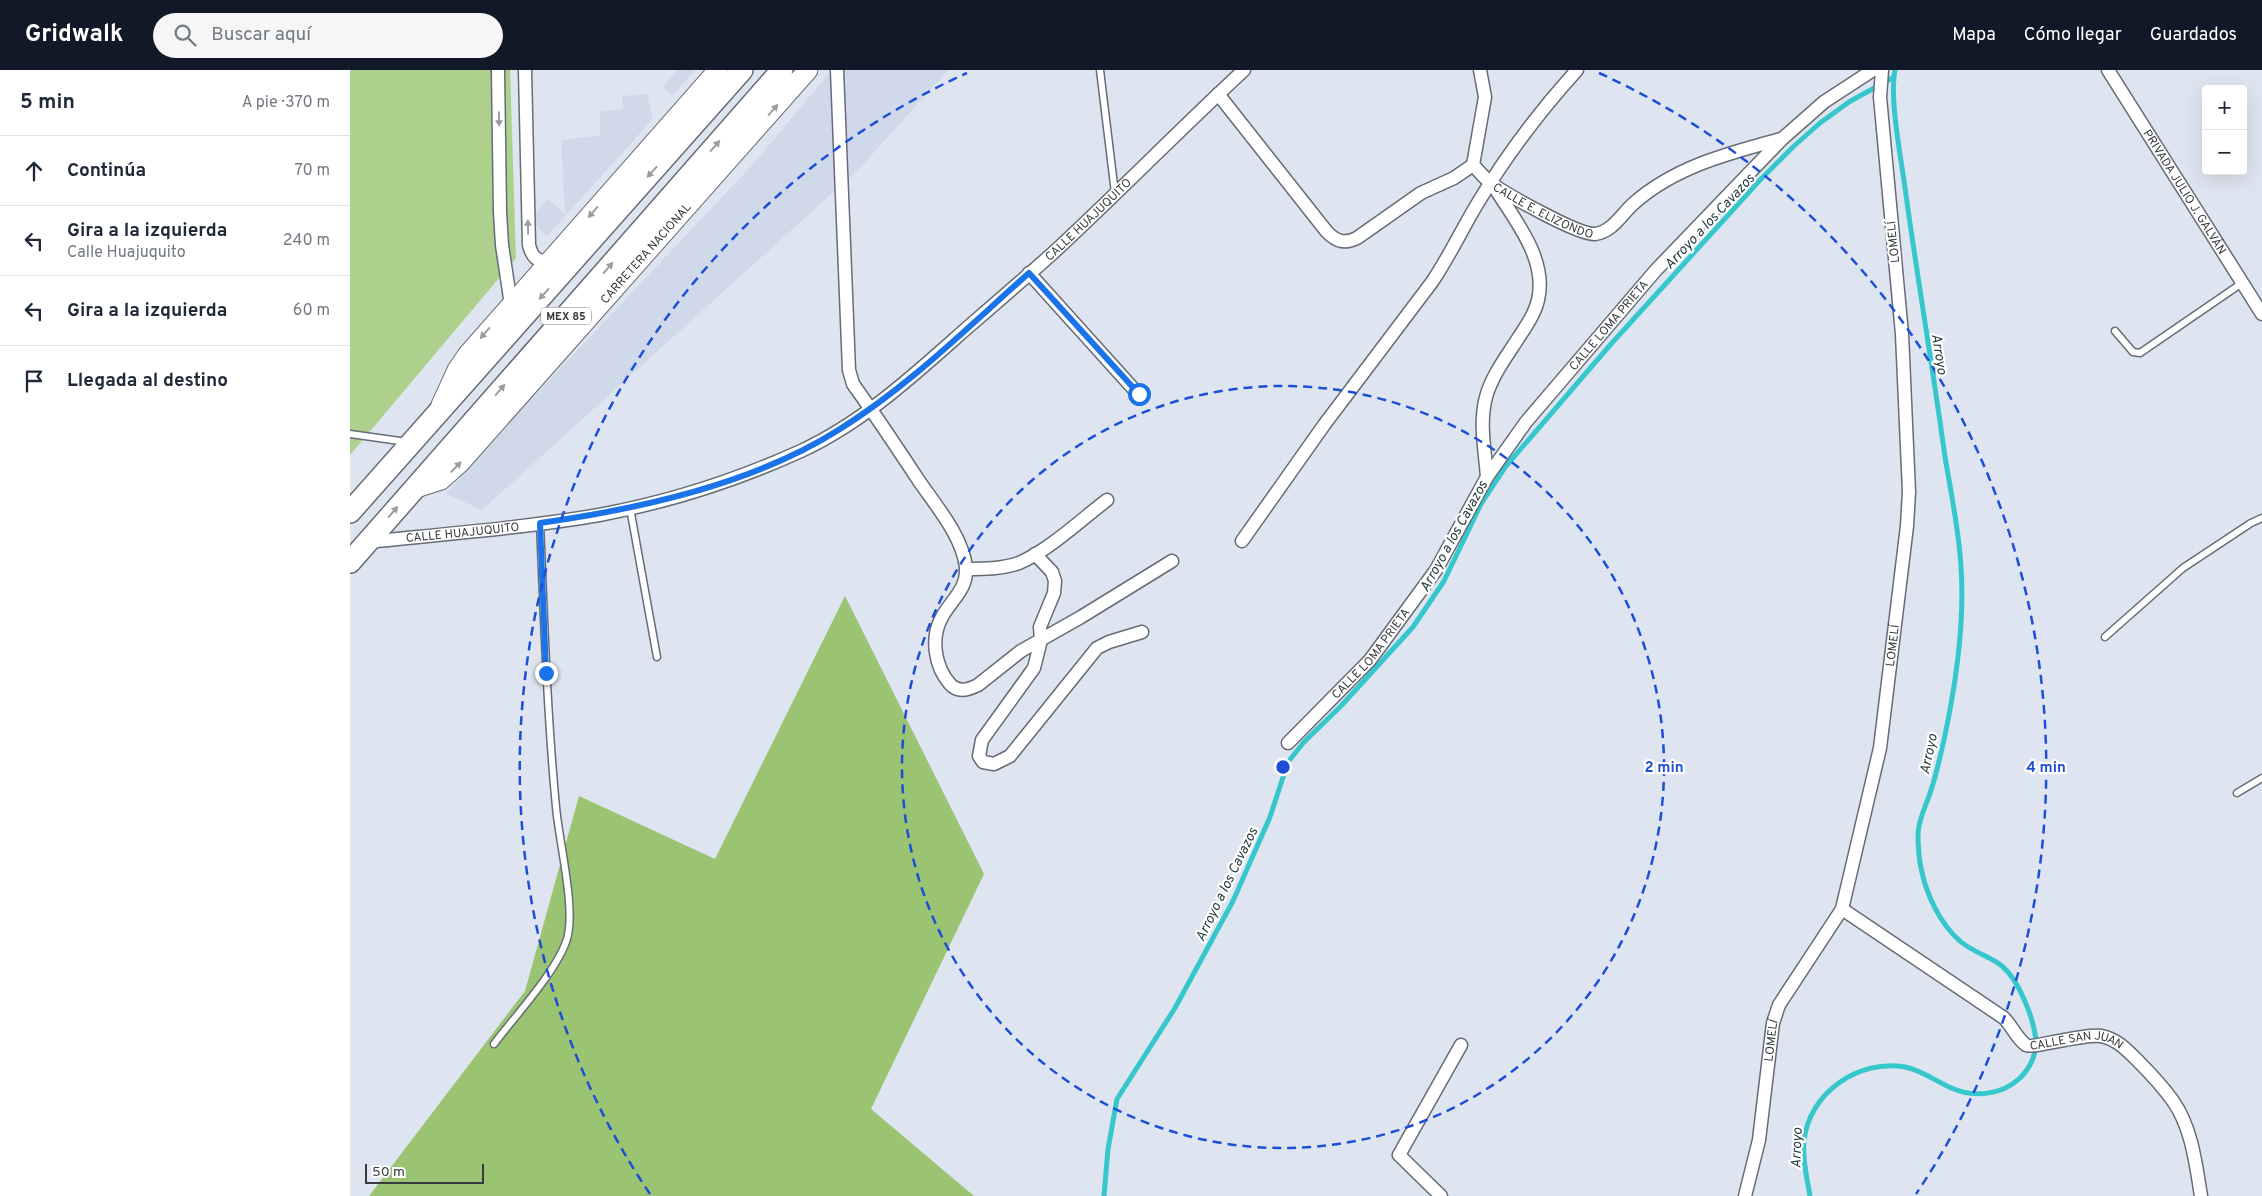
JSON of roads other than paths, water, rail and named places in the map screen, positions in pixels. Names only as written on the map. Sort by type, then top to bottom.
[{"type":"highway","name":"MEX 85","points":[[350,512],[742,70]]},
{"type":"highway","name":"CARRETERA NACIONAL","points":[[350,562],[782,70]]},
{"type":"main road","name":"MEX 85","points":[[437,415],[457,370],[487,331],[718,70]]},
{"type":"main road","name":"CARRETERA NACIONAL","points":[[413,489],[441,480],[460,463],[808,70]]},
{"type":"street","points":[[498,70],[500,212],[502,245],[511,305]]},
{"type":"street","points":[[525,70],[529,245],[532,256],[540,262],[549,262]]},
{"type":"street","points":[[837,70],[849,370],[853,384],[871,408],[948,525],[963,554],[966,569],[966,581],[942,617],[937,629],[938,663],[944,677],[953,687],[960,690],[970,689],[978,685],[1014,655],[1172,561]]},
{"type":"street","name":"CALLE HUAJUQUITO","points":[[368,542],[540,523],[630,508],[703,489],[803,450],[839,430],[871,408],[921,368],[1029,273],[1244,70]]},
{"type":"street","points":[[1218,94],[1327,232],[1338,241],[1350,241],[1421,193],[1454,178],[1473,165],[1484,114],[1485,97],[1480,70]]},
{"type":"street","points":[[1242,541],[1324,425],[1432,282],[1491,183],[1539,113],[1577,70]]},
{"type":"street","name":"CALLE LOMA PRIETA","points":[[1288,743],[1370,660],[1402,619],[1436,570],[1487,477],[1526,422],[1656,270],[1782,139],[1824,102],[1873,70]]},
{"type":"street","name":"LOMELÍ","points":[[1745,1196],[1759,1140],[1773,1023],[1779,1005],[1842,908],[1880,748],[1907,526],[1909,492],[1902,334],[1880,96],[1882,70]]},
{"type":"street","name":"PRIVADA JULIO J. GALVÁN","points":[[2108,70],[2262,314]]},
{"type":"street","name":"CALLE E. ELIZONDO","points":[[1473,165],[1491,183],[1562,223],[1578,230],[1595,234],[1606,231],[1633,204],[1658,185],[1692,166],[1722,154],[1782,139]]},
{"type":"street","points":[[1487,477],[1483,419],[1486,397],[1493,378],[1532,317],[1538,299],[1539,283],[1530,246],[1491,183]]},
{"type":"street","points":[[1029,273],[1139,394]]},
{"type":"street","points":[[966,569],[1000,568],[1019,563],[1035,554],[1107,500]]},
{"type":"street","points":[[1035,554],[1052,572],[1055,581],[1054,593],[1040,627],[1041,640],[1034,668],[982,740],[979,756],[983,762],[994,764],[1010,756],[1097,648],[1109,642],[1142,632]]},
{"type":"street","name":"CALLE SAN JUAN","points":[[1842,908],[2004,1018],[2022,1041],[2034,1046],[2060,1039],[2100,1036],[2112,1039],[2126,1048],[2174,1102],[2184,1121],[2194,1154],[2201,1196]]},
{"type":"street","points":[[1441,1196],[1398,1155],[1461,1045]]},
{"type":"lane","points":[[1100,70],[1115,193]]},
{"type":"lane","points":[[2115,331],[2133,352],[2140,353],[2242,283]]},
{"type":"lane","points":[[350,434],[413,443]]},
{"type":"lane","points":[[630,508],[657,657]]},
{"type":"lane","points":[[2105,637],[2183,568],[2251,523],[2262,518]]},
{"type":"lane","points":[[494,1044],[555,965],[567,938],[569,924],[569,904],[551,757],[540,523]]},
{"type":"lane","points":[[2237,793],[2262,778]]},
{"type":"waterway","name":"Arroyo","points":[[1810,1196],[1804,1155],[1804,1141],[1808,1124],[1815,1108],[1826,1094],[1839,1083],[1854,1074],[1870,1068],[1887,1066],[1905,1067],[1911,1068],[1958,1091],[1977,1094],[1995,1092],[2004,1089],[2024,1074],[2032,1061],[2036,1046],[2035,1032],[2020,990],[2002,966],[1965,945],[1946,926],[1930,898],[1923,878],[1920,860],[1918,828],[1937,770],[1956,676],[1961,632],[1962,589],[1957,525],[1945,457],[1897,132],[1894,98],[1895,70]]},
{"type":"waterway","name":"Arroyo a los Cavazos","points":[[1104,1196],[1108,1149],[1117,1099],[1175,1008],[1233,901],[1270,817],[1288,762],[1304,742],[1341,706],[1413,627],[1444,581],[1481,504],[1506,466],[1611,344],[1760,180],[1794,146],[1820,123],[1849,102],[1894,77]]}]
